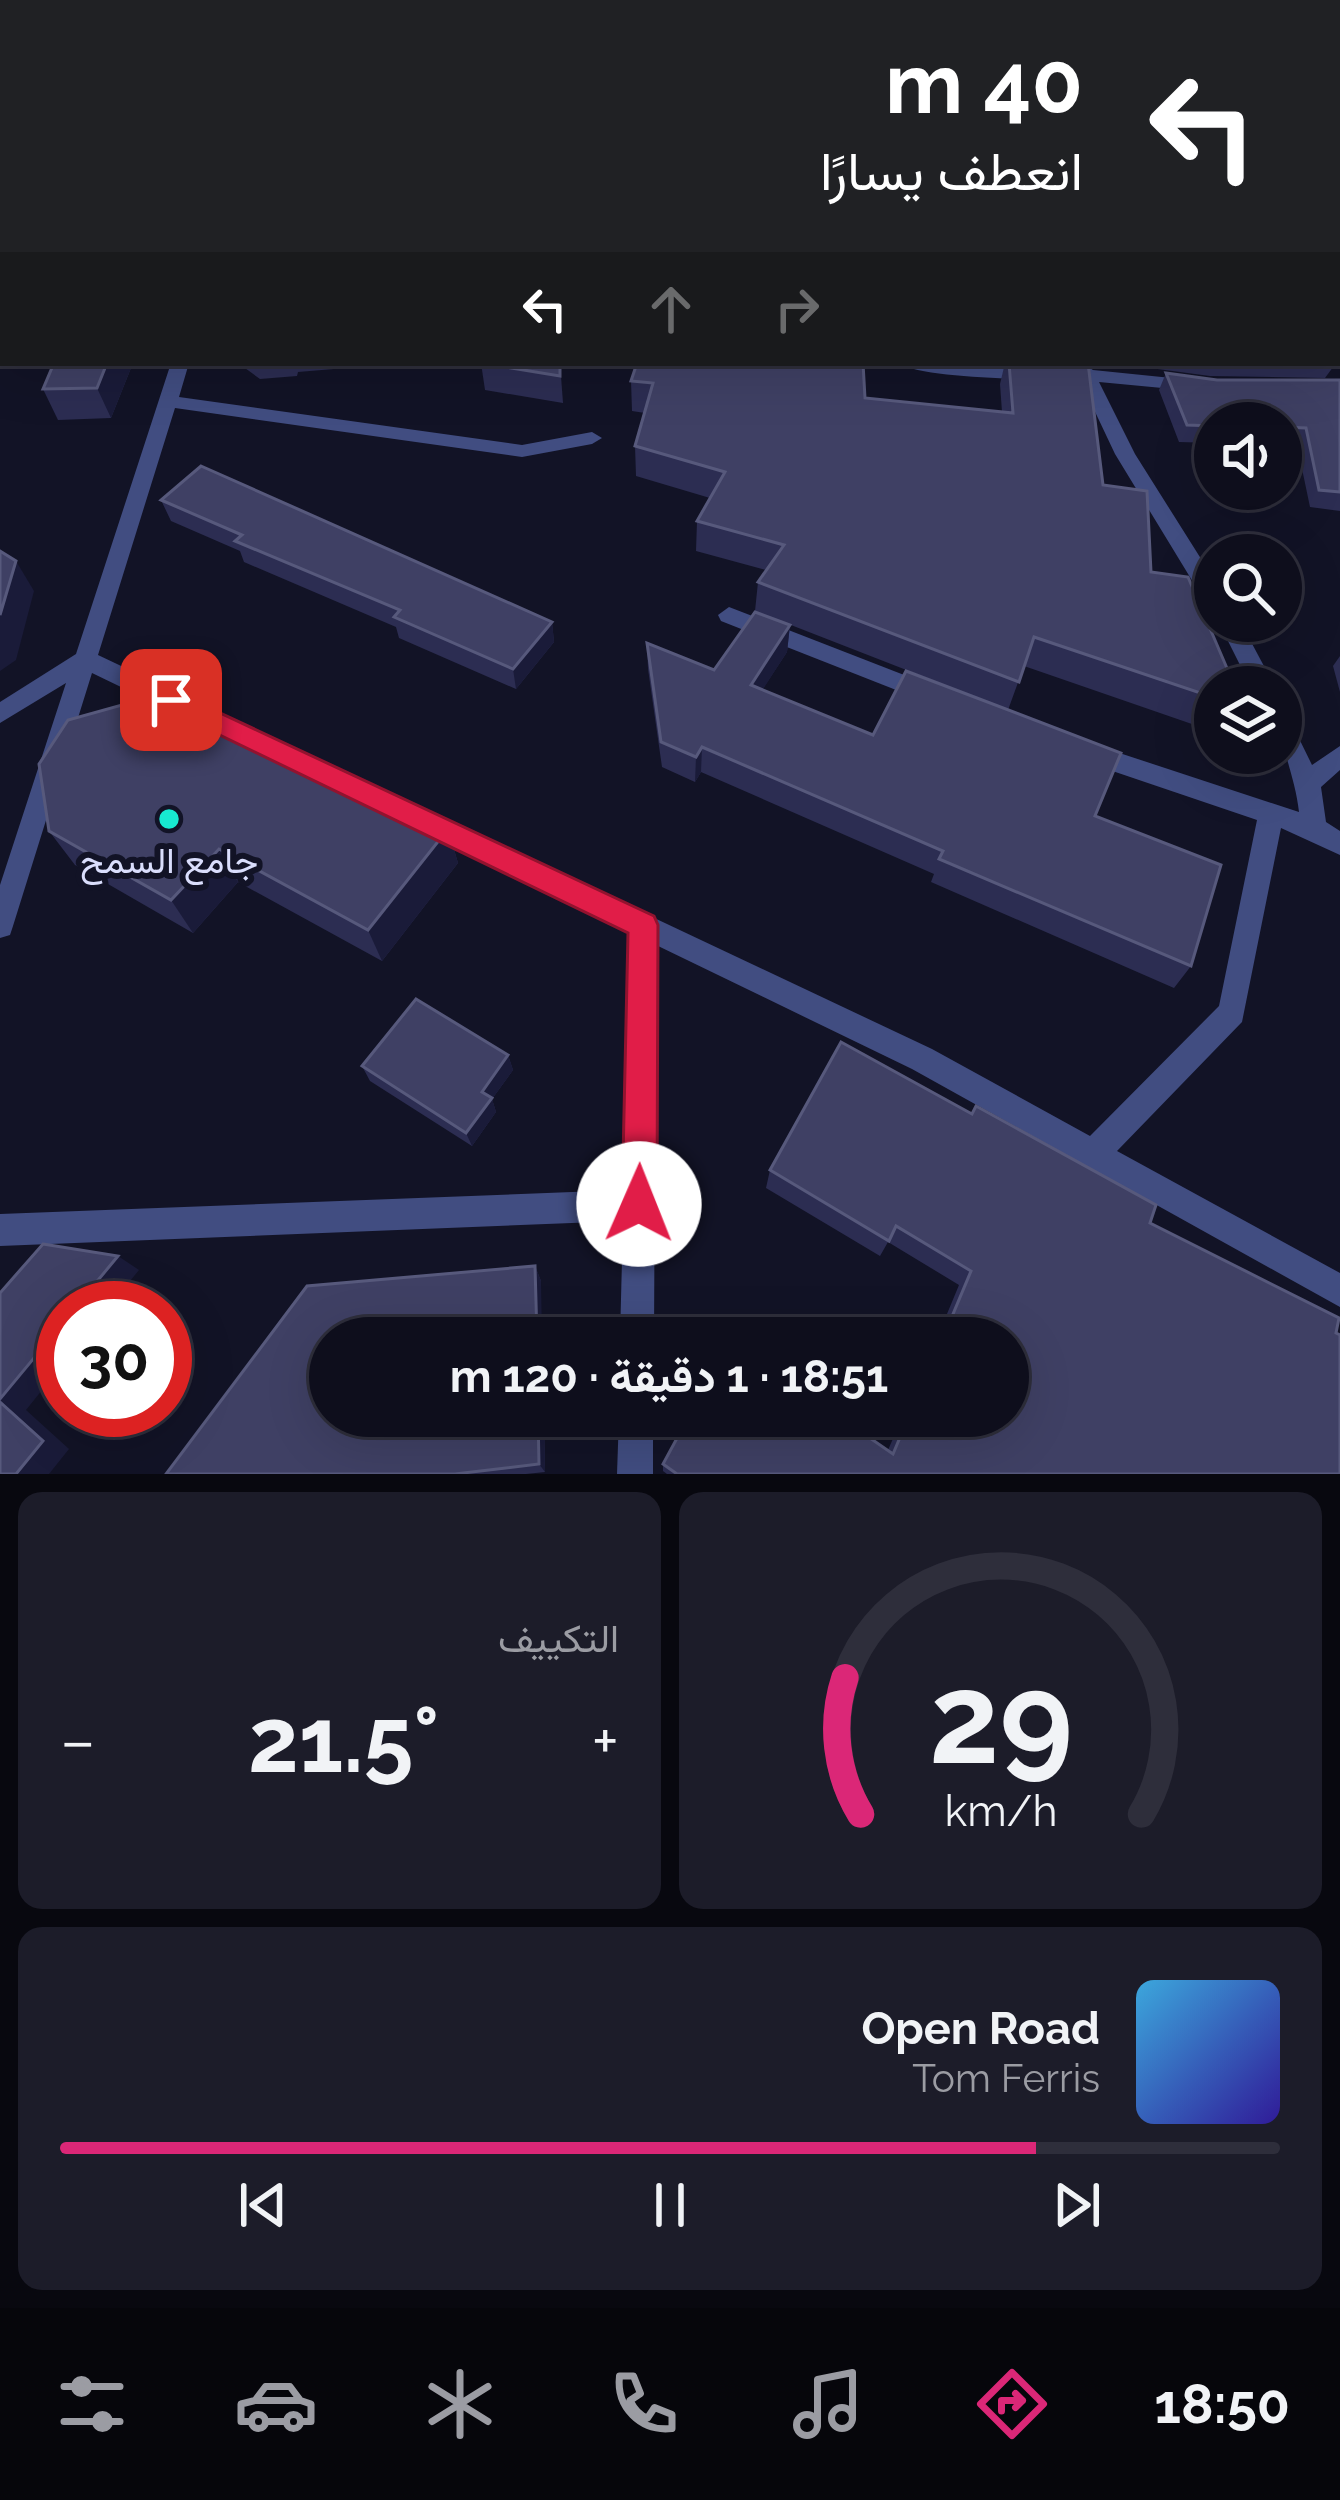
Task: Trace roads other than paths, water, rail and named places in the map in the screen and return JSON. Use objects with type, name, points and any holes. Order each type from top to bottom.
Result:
[{"type":"street","points":[[0,926],[180,366]]},
{"type":"street","points":[[974,366],[1084,371],[1210,387]]},
{"type":"street","points":[[1084,371],[1125,454],[1194,565]]},
{"type":"street","points":[[168,401],[521,451],[592,438]]},
{"type":"street","points":[[729,615],[960,706]]},
{"type":"street","points":[[0,714],[86,659]]},
{"type":"street","points":[[86,659],[214,721]]},
{"type":"street","points":[[1065,745],[1315,828],[1340,844]]},
{"type":"street","points":[[1308,783],[1340,756]]},
{"type":"street","points":[[1302,770],[1315,828]]},
{"type":"street","points":[[386,802],[922,1059],[1340,1291]]},
{"type":"street","points":[[1094,1154],[1232,1013],[1271,813]]},
{"type":"street","points":[[638,1317],[643,925]]},
{"type":"street","points":[[0,1230],[639,1204]]},
{"type":"street","points":[[635,1474],[636,1437]]},
{"type":"place","name":"جامع السمح","points":[[169,819]]}]
